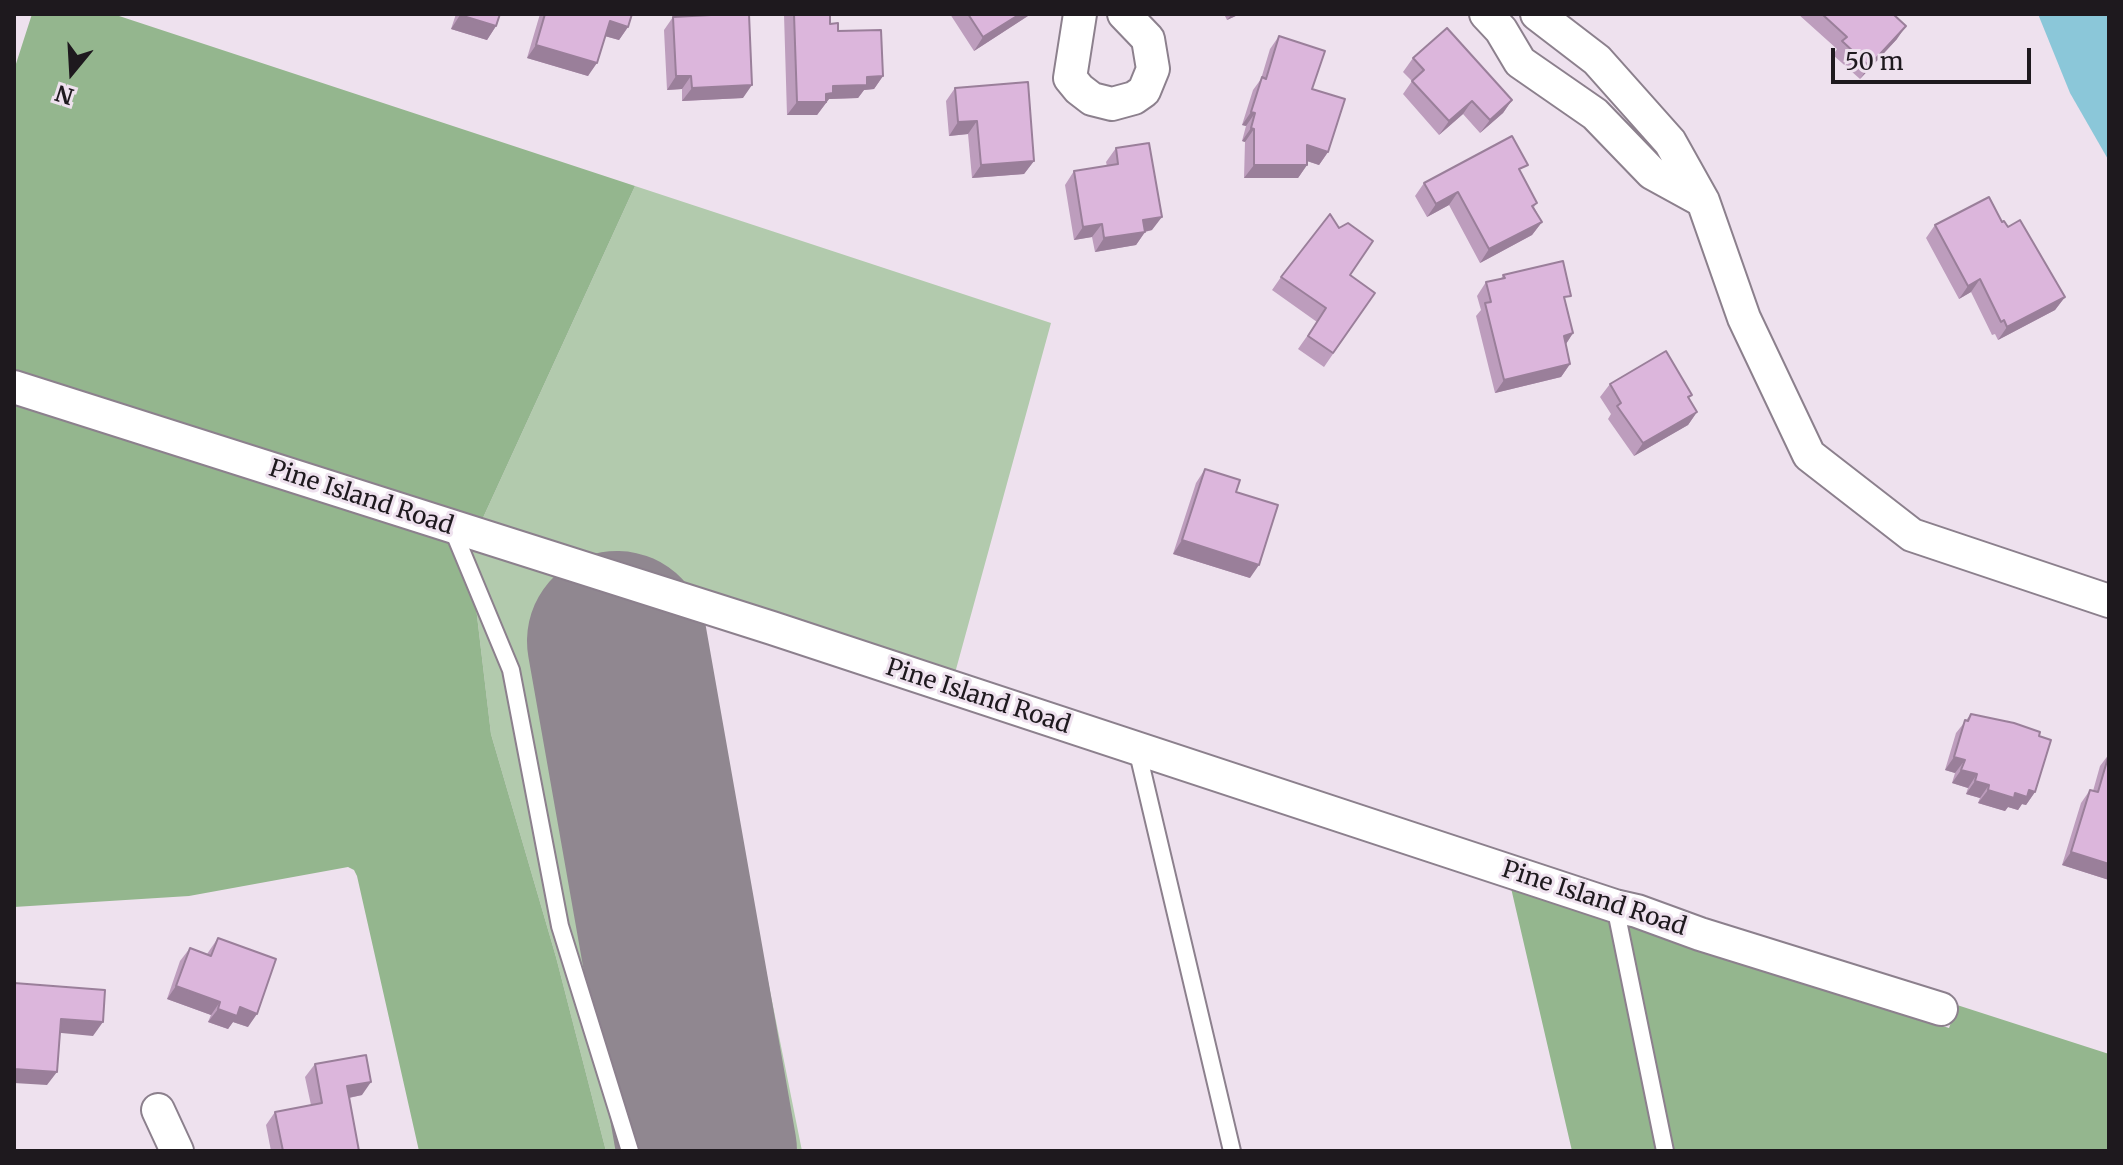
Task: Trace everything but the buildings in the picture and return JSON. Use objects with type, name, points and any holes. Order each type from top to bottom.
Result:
[{"type":"street","points":[[1080,14],[1070,78],[1092,99],[1112,104],[1134,98],[1144,91],[1153,69],[1148,39],[1124,14]]},
{"type":"street","points":[[1486,14],[1501,30],[1520,62],[1595,114],[1652,173],[1703,201]]},
{"type":"street","points":[[1537,14],[1597,60],[1670,142],[1703,201],[1744,318],[1809,455],[1912,535],[2109,601]]},
{"type":"street","name":"Pine Island Road","points":[[14,387],[451,526],[1700,934],[1941,1009]]},
{"type":"street","points":[[158,1110],[177,1151]]},
{"type":"lane","points":[[451,526],[511,670],[560,926],[630,1151]]},
{"type":"lane","points":[[1137,749],[1232,1151]]},
{"type":"lane","points":[[1615,906],[1665,1151]]},
{"type":"green space","points":[[32,14],[113,14],[635,186],[482,520],[14,371],[14,70]]},
{"type":"green space","points":[[635,186],[1051,323],[955,673],[482,520]]},
{"type":"green space","points":[[14,403],[469,548],[491,734],[556,957],[606,1151],[419,1151],[357,876],[348,867],[189,896],[14,907]]},
{"type":"green space","points":[[469,548],[696,621],[802,1151],[606,1151],[556,957],[491,734]]},
{"type":"green space","points":[[1511,888],[1949,1028],[1957,1005],[2109,1054],[2109,1151],[1572,1151]]},
{"type":"water","points":[[2038,14],[2109,14],[2109,161],[2070,93]]},
{"type":"runway","points":[[617,641],[707,1151]]}]
